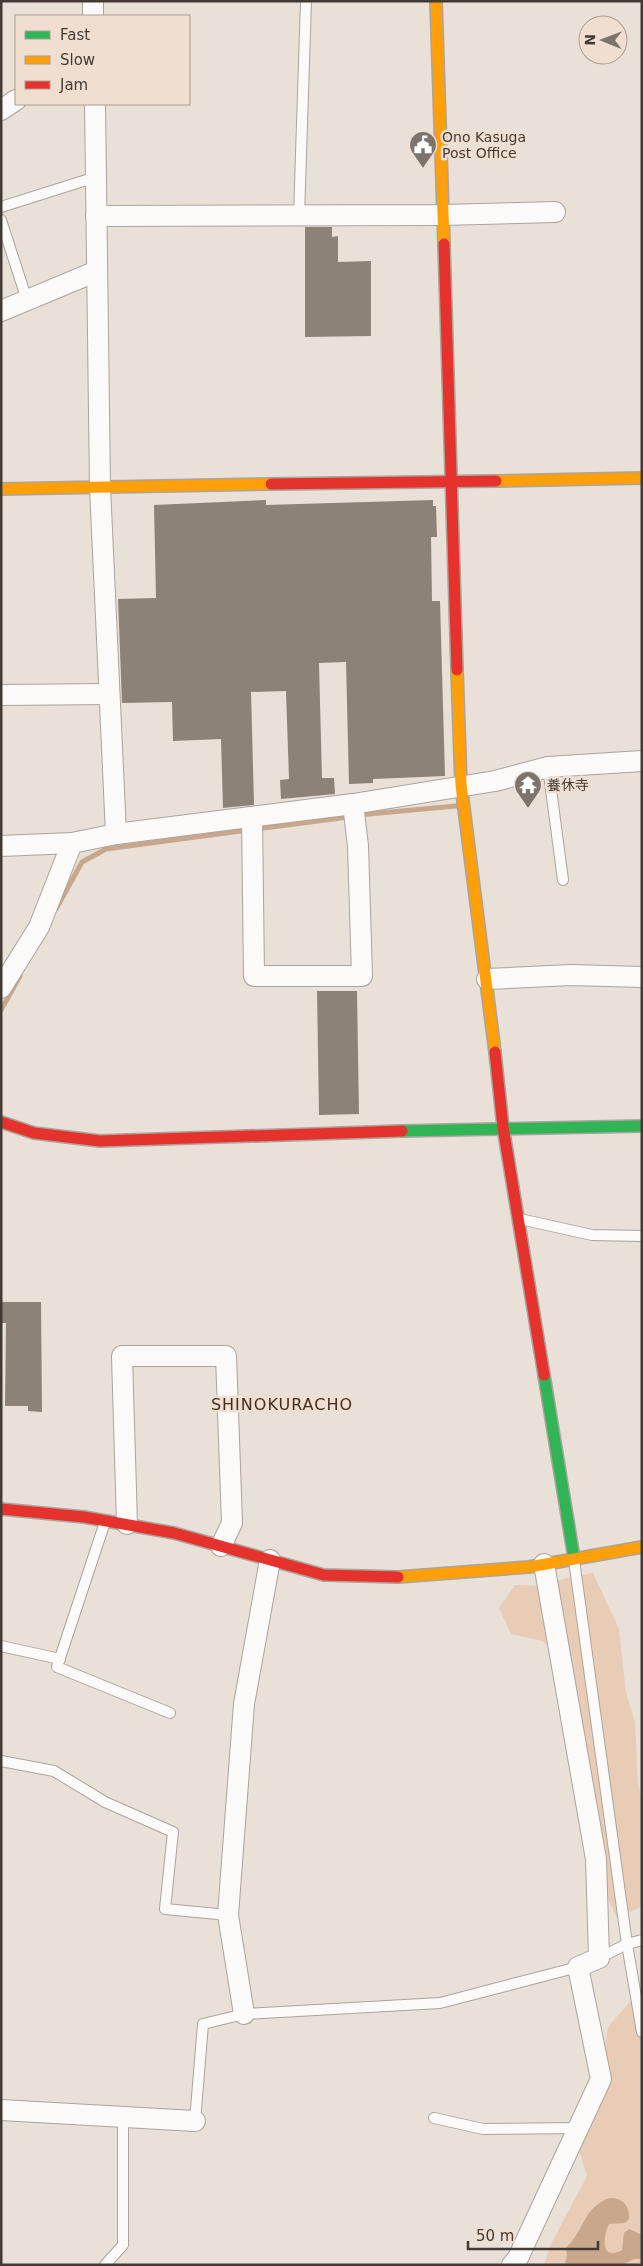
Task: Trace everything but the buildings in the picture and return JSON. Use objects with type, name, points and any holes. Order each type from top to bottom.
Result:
[{"type":"street","points":[[93,1],[93,15]]},
{"type":"street","points":[[436,1],[461,785],[487,979],[503,1127],[574,1558]]},
{"type":"street","points":[[1,110],[15,101]]},
{"type":"street","points":[[94,105],[100,487],[116,834]]},
{"type":"street","points":[[96,216],[442,215],[555,212]]},
{"type":"street","points":[[1,311],[97,271]]},
{"type":"street","points":[[1,489],[642,478]]},
{"type":"street","points":[[1,695],[109,694]]},
{"type":"street","points":[[1,846],[72,843],[116,834],[352,804],[495,781],[548,768],[642,761]]},
{"type":"street","points":[[252,817],[254,976],[362,976],[358,846],[352,804]]},
{"type":"street","points":[[1,988],[39,927],[72,843]]},
{"type":"street","points":[[487,979],[571,975],[642,977]]},
{"type":"street","points":[[1,1122],[34,1133],[100,1141],[503,1127],[642,1126]]},
{"type":"street","points":[[127,1524],[122,1356],[226,1356],[232,1523],[221,1546]]},
{"type":"street","points":[[1,1508],[127,1524],[174,1533],[324,1575],[396,1577],[544,1564],[642,1547]]},
{"type":"street","points":[[244,2014],[228,1915],[244,1704],[270,1560]]},
{"type":"street","points":[[518,2262],[601,2079],[578,1967],[599,1958],[596,1859],[544,1564]]},
{"type":"street","points":[[1,2110],[195,2121]]},
{"type":"lane","points":[[299,216],[306,1]]},
{"type":"lane","points":[[1,207],[96,177]]},
{"type":"lane","points":[[1,220],[27,300]]},
{"type":"lane","points":[[548,768],[563,880]]},
{"type":"lane","points":[[519,1218],[592,1235],[642,1236]]},
{"type":"lane","points":[[106,1521],[57,1667],[170,1713]]},
{"type":"lane","points":[[574,1558],[627,1944],[642,2032]]},
{"type":"lane","points":[[1,1646],[60,1659]]},
{"type":"lane","points":[[1,1761],[54,1770],[106,1802],[173,1832],[165,1909],[228,1915]]},
{"type":"lane","points":[[599,1958],[627,1944],[642,1940]]},
{"type":"lane","points":[[195,2121],[203,2024],[244,2014],[440,2003],[578,1967]]},
{"type":"lane","points":[[105,2265],[124,2245],[123,2117]]},
{"type":"lane","points":[[434,2118],[483,2129],[579,2128]]},
{"type":"shaded area","points":[[593,1573],[619,1629],[626,1693],[635,1722],[638,1783],[642,1802],[642,1906],[617,1918],[600,1881],[562,1661],[543,1641],[511,1634],[499,1608],[515,1585],[544,1586],[563,1579]]},
{"type":"shaded area","points":[[642,1996],[642,2265],[544,2265],[550,2246],[587,2176],[579,2150],[611,2079],[605,2047],[608,2027],[629,2003]]},
{"type":"shaded area","points":[[610,2198],[619,2199],[625,2204],[629,2219],[625,2223],[609,2224],[605,2235],[607,2250],[610,2253],[615,2253],[622,2250],[624,2233],[629,2229],[642,2235],[642,2259],[634,2259],[622,2265],[565,2265],[566,2248],[577,2234],[589,2213],[601,2202]]},
{"type":"waterway","points":[[358,815],[456,806]]},
{"type":"waterway","points":[[256,829],[349,817]]},
{"type":"waterway","points":[[56,909],[82,862],[106,849],[248,830]]},
{"type":"waterway","points":[[1,1010],[20,976]]},
{"type":"traffic: fast","points":[[402,1131],[642,1126]]},
{"type":"traffic: fast","points":[[544,1375],[574,1558]]},
{"type":"traffic: slow","points":[[436,1],[444,244]]},
{"type":"traffic: slow","points":[[496,481],[642,478]]},
{"type":"traffic: slow","points":[[1,489],[271,484]]},
{"type":"traffic: slow","points":[[457,670],[461,785],[495,1052]]},
{"type":"traffic: slow","points":[[398,1577],[529,1567],[642,1547]]},
{"type":"traffic: jam","points":[[444,244],[457,670]]},
{"type":"traffic: jam","points":[[271,484],[496,481]]},
{"type":"traffic: jam","points":[[495,1052],[503,1127],[544,1375]]},
{"type":"traffic: jam","points":[[1,1122],[34,1133],[100,1141],[402,1131]]},
{"type":"traffic: jam","points":[[1,1509],[84,1517],[174,1533],[324,1575],[398,1577]]},
{"type":"place","name":"Ono Kasuga Post Office","points":[[423,169]]},
{"type":"place","name":"養休寺","points":[[528,809]]},
{"type":"district","name":"SHINOKURACHO","points":[[282,1404]]}]
